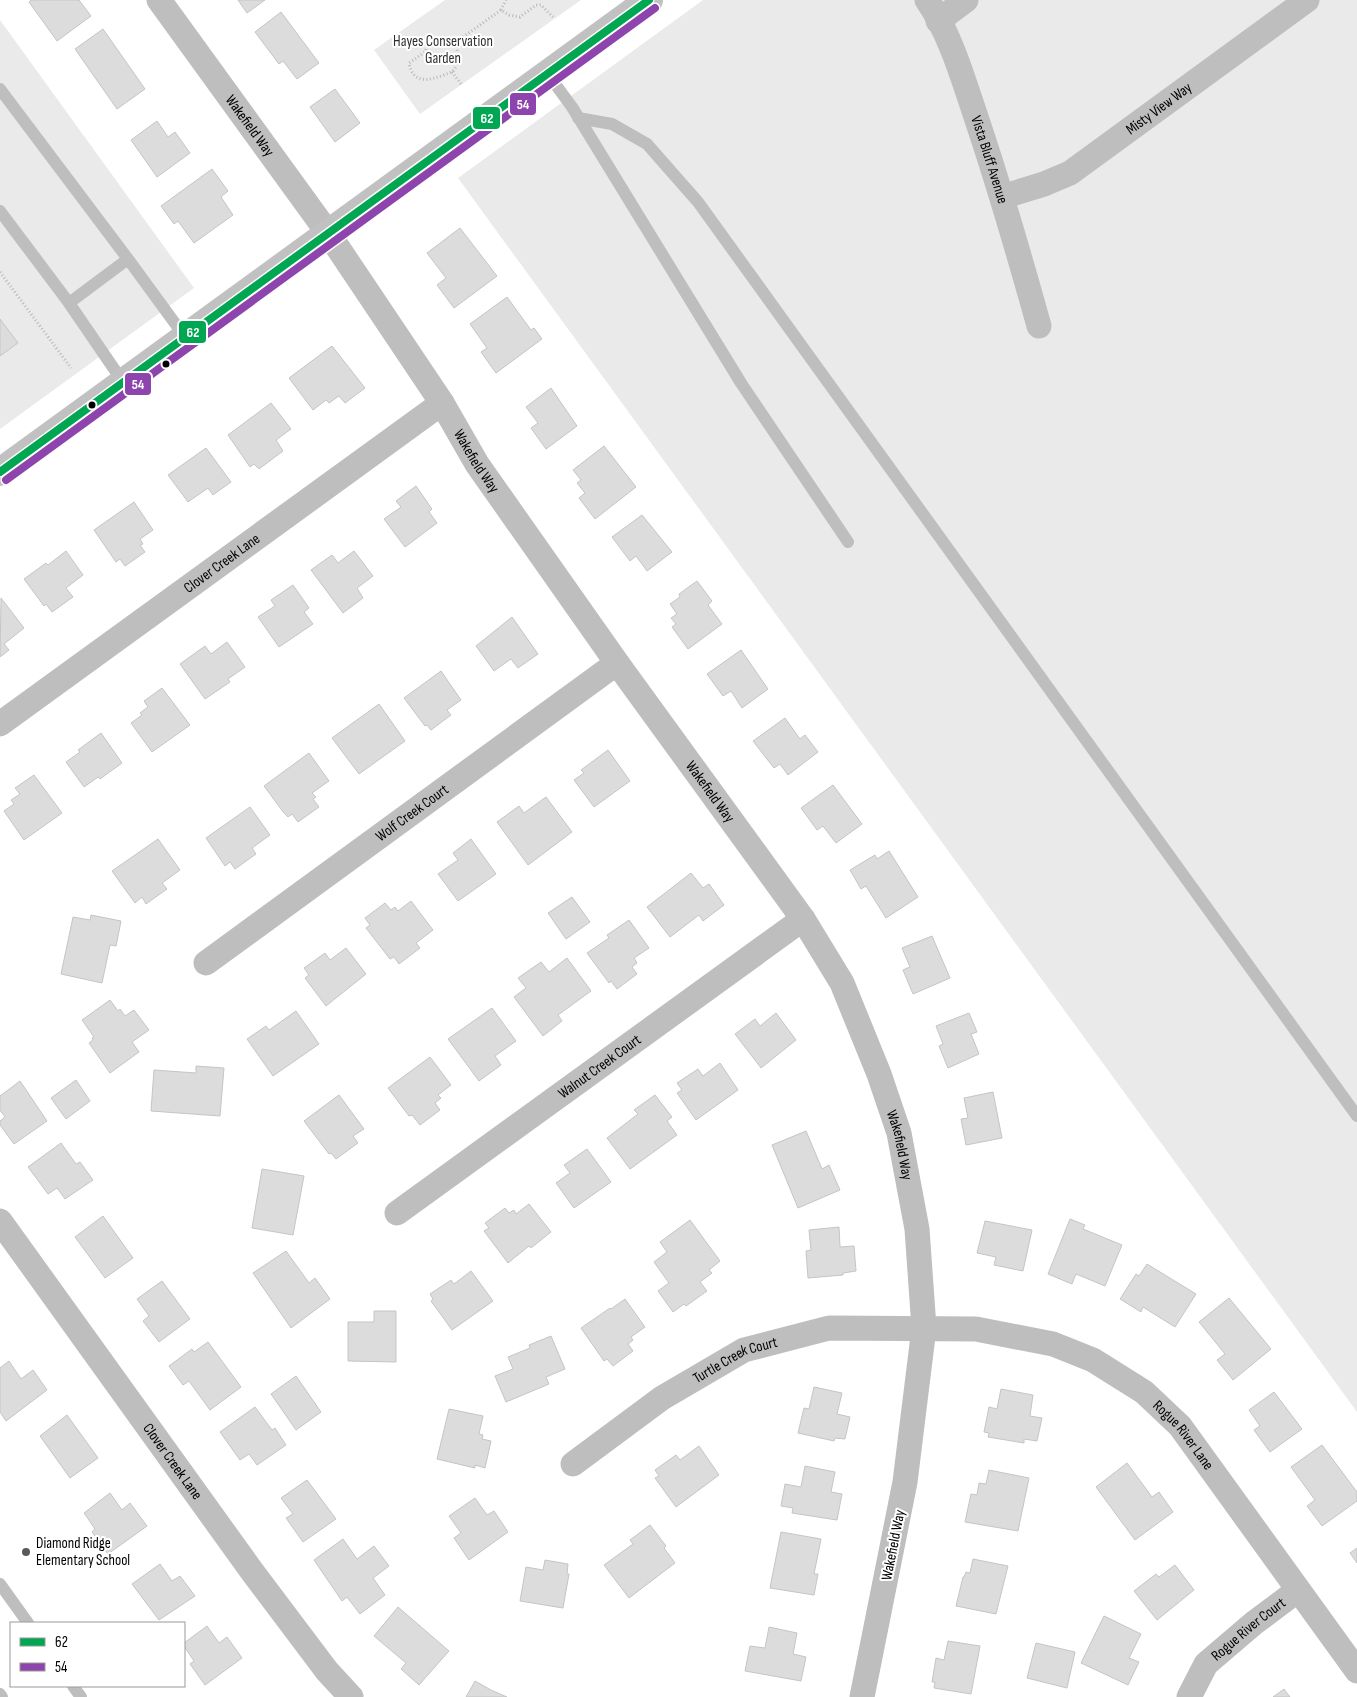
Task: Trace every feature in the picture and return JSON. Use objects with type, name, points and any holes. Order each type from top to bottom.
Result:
[{"type":"main road","points":[[0,472],[649,0]]},
{"type":"street","name":"Wakefield Way","points":[[159,0],[328,233],[442,403],[477,464],[617,663],[802,919],[842,983],[879,1074],[899,1133],[917,1229],[924,1328],[905,1482],[862,1697]]},
{"type":"street","points":[[932,10],[966,0]]},
{"type":"street","name":"Misty View Way","points":[[1002,197],[1044,184],[1070,173],[1307,0]]},
{"type":"street","name":"Vista Bluff Avenue","points":[[932,10],[956,58],[1002,197],[1039,326]]},
{"type":"street","name":"Clover Creek Lane","points":[[0,724],[442,403]]},
{"type":"street","name":"Wolf Creek Court","points":[[206,962],[617,663]]},
{"type":"street","name":"Walnut Creek Court","points":[[397,1213],[802,919]]},
{"type":"street","name":"Clover Creek Lane","points":[[0,1221],[252,1570],[327,1671],[351,1697]]},
{"type":"street","name":"Turtle Creek Court","points":[[573,1464],[662,1398],[744,1350],[829,1328],[924,1328]]},
{"type":"street","name":"Rogue River Lane","points":[[924,1328],[976,1329],[1053,1344],[1094,1360],[1144,1392],[1180,1426],[1357,1671]]},
{"type":"street","name":"Rogue River Court","points":[[1189,1697],[1206,1664],[1254,1623],[1298,1590]]},
{"type":"lane","points":[[547,73],[572,107],[741,383],[848,542]]},
{"type":"lane","points":[[0,89],[185,337]]},
{"type":"lane","points":[[578,118],[612,124],[647,144],[698,202],[1357,1116]]},
{"type":"lane","points":[[0,211],[124,382]]},
{"type":"lane","points":[[68,303],[128,259]]},
{"type":"lane","points":[[0,1584],[27,1622]]},
{"type":"path","points":[[456,42],[501,10],[506,0]]},
{"type":"path","points":[[501,10],[509,15],[520,17],[536,5],[541,5],[553,17]]},
{"type":"path","points":[[439,38],[446,38],[456,42],[457,63],[452,72],[430,81],[419,79],[414,74],[409,63],[425,52],[426,46],[431,42],[439,38]]},
{"type":"path","points":[[452,72],[461,84]]},
{"type":"path","points":[[0,272],[70,368]]},
{"type":"green space","name":"Hayes Conservation Garden","points":[[445,0],[581,0],[420,114],[374,50]]},
{"type":"green space","points":[[703,0],[1357,0],[1357,1412],[458,178]]},
{"type":"green space","points":[[0,20],[194,288],[0,429]]},
{"type":"building","points":[[31,0],[79,0],[91,16],[57,41],[29,2]]},
{"type":"building","points":[[238,0],[265,0],[247,13]]},
{"type":"building","points":[[281,12],[319,63],[297,79],[283,61],[279,64],[255,32]]},
{"type":"building","points":[[103,29],[145,89],[117,109],[75,49]]},
{"type":"building","points":[[335,89],[360,123],[335,142],[310,107]]},
{"type":"building","points":[[157,121],[168,137],[175,132],[190,153],[157,177],[131,140]]},
{"type":"building","points":[[212,169],[228,191],[221,197],[233,215],[194,243],[178,221],[174,224],[161,206]]},
{"type":"building","points":[[460,228],[497,276],[454,308],[437,285],[446,278],[427,253]]},
{"type":"building","points":[[507,297],[531,330],[534,328],[542,339],[496,373],[481,352],[487,348],[470,324]]},
{"type":"building","points":[[0,319],[18,343],[0,356]]},
{"type":"building","points":[[332,346],[365,388],[345,403],[339,396],[329,403],[326,400],[313,410],[289,378]]},
{"type":"building","points":[[551,388],[577,426],[546,449],[531,428],[538,423],[526,407]]},
{"type":"building","points":[[271,403],[291,429],[276,440],[283,451],[259,469],[254,464],[250,467],[228,435]]},
{"type":"building","points":[[604,446],[636,487],[595,519],[579,498],[585,493],[577,483],[581,480],[573,470]]},
{"type":"building","points":[[206,448],[231,482],[213,495],[208,488],[188,502],[168,475]]},
{"type":"building","points":[[416,486],[432,509],[429,512],[437,523],[405,547],[384,519],[401,507],[396,501]]},
{"type":"building","points":[[134,502],[153,530],[140,539],[143,544],[140,545],[145,552],[125,566],[120,559],[116,562],[94,530]]},
{"type":"building","points":[[642,515],[672,552],[647,571],[636,556],[630,561],[612,537]]},
{"type":"building","points":[[66,551],[83,575],[66,588],[73,597],[52,612],[46,604],[44,606],[24,579],[46,563],[48,565]]},
{"type":"building","points":[[354,551],[373,576],[357,588],[363,598],[343,613],[311,570],[332,555],[338,563]]},
{"type":"building","points":[[697,581],[712,601],[708,605],[722,624],[688,649],[672,627],[676,624],[671,618],[677,614],[670,604],[680,597],[679,594]]},
{"type":"building","points":[[293,585],[309,608],[304,612],[313,624],[279,647],[258,617],[275,606],[271,600]]},
{"type":"building","points":[[1,598],[24,628],[4,644],[9,650],[0,657]]},
{"type":"building","points":[[512,617],[538,654],[518,668],[511,659],[494,671],[476,646]]},
{"type":"building","points":[[227,642],[245,667],[228,679],[230,682],[205,699],[180,664],[205,646],[211,654]]},
{"type":"building","points":[[741,650],[768,689],[742,708],[731,691],[723,696],[707,674]]},
{"type":"building","points":[[441,671],[461,700],[447,710],[451,715],[431,730],[427,725],[425,726],[404,698]]},
{"type":"building","points":[[162,688],[190,725],[152,752],[131,723],[142,715],[140,713],[148,707],[144,701]]},
{"type":"building","points":[[379,704],[405,741],[359,774],[332,738]]},
{"type":"building","points":[[785,718],[800,739],[805,735],[818,752],[788,775],[780,764],[774,768],[753,741]]},
{"type":"building","points":[[101,733],[122,763],[100,779],[98,777],[84,787],[66,762],[80,752],[78,750]]},
{"type":"building","points":[[608,750],[630,781],[594,807],[574,780],[584,773],[581,770]]},
{"type":"building","points":[[309,753],[329,781],[312,793],[316,797],[313,799],[319,807],[298,822],[292,814],[288,817],[284,813],[264,786]]},
{"type":"building","points":[[34,775],[62,813],[24,840],[4,811],[14,804],[11,800],[20,794],[15,788]]},
{"type":"building","points":[[833,785],[862,824],[836,843],[823,826],[817,830],[801,808]]},
{"type":"building","points":[[546,797],[572,832],[528,865],[497,822],[519,806],[524,813]]},
{"type":"building","points":[[250,807],[270,835],[252,848],[256,854],[235,869],[230,862],[225,866],[206,838]]},
{"type":"building","points":[[158,839],[180,870],[162,883],[167,889],[146,904],[142,897],[135,903],[112,871]]},
{"type":"building","points":[[471,839],[496,874],[458,901],[438,874],[458,860],[453,853]]},
{"type":"building","points":[[889,851],[918,897],[886,918],[866,886],[861,889],[850,870],[875,855],[877,859]]},
{"type":"building","points":[[691,873],[703,888],[709,884],[724,905],[703,921],[699,915],[670,937],[647,907]]},
{"type":"building","points":[[572,897],[590,922],[566,939],[548,913]]},
{"type":"building","points":[[411,901],[433,930],[416,943],[420,948],[399,964],[394,957],[390,959],[366,928],[370,925],[365,918],[385,903],[391,910],[395,907],[398,911]]},
{"type":"building","points":[[91,915],[121,921],[116,946],[110,945],[102,983],[61,974],[73,917],[90,920]]},
{"type":"building","points":[[629,920],[649,948],[634,958],[637,963],[632,967],[637,974],[617,989],[611,981],[609,983],[587,953],[609,938],[607,935]]},
{"type":"building","points":[[932,936],[950,978],[913,994],[903,970],[910,967],[902,948]]},
{"type":"building","points":[[346,948],[366,974],[326,1006],[305,978],[309,975],[304,968],[325,953],[330,960]]},
{"type":"building","points":[[567,958],[591,991],[558,1015],[562,1021],[543,1036],[514,997],[526,988],[518,978],[541,962],[549,972]]},
{"type":"building","points":[[110,1000],[118,1011],[120,1009],[125,1016],[134,1010],[149,1030],[132,1042],[139,1052],[110,1073],[89,1043],[94,1037],[82,1020]]},
{"type":"building","points":[[492,1008],[516,1041],[495,1056],[501,1065],[479,1081],[448,1039]]},
{"type":"building","points":[[296,1011],[319,1044],[273,1076],[247,1039],[266,1026],[269,1030]]},
{"type":"building","points":[[776,1013],[796,1040],[761,1068],[735,1034],[755,1019],[760,1026]]},
{"type":"building","points":[[969,1013],[977,1032],[971,1034],[979,1054],[948,1068],[939,1046],[943,1044],[936,1026]]},
{"type":"building","points":[[430,1057],[451,1085],[438,1095],[441,1098],[435,1103],[440,1110],[420,1125],[412,1115],[409,1116],[388,1088]]},
{"type":"building","points":[[720,1063],[738,1090],[696,1120],[677,1093],[682,1090],[677,1083],[698,1069],[703,1076]]},
{"type":"building","points":[[196,1066],[224,1068],[220,1116],[151,1111],[154,1070],[196,1073]]},
{"type":"building","points":[[76,1080],[90,1101],[66,1119],[51,1098]]},
{"type":"building","points":[[20,1081],[47,1121],[14,1144],[0,1125],[0,1121],[5,1117],[0,1110],[0,1096]]},
{"type":"building","points":[[993,1092],[1002,1138],[966,1145],[961,1119],[968,1118],[964,1098]]},
{"type":"building","points":[[339,1095],[364,1129],[353,1136],[358,1143],[336,1159],[331,1153],[329,1154],[304,1121]]},
{"type":"building","points":[[655,1095],[672,1117],[667,1121],[677,1135],[630,1169],[607,1138],[638,1114],[634,1110]]},
{"type":"building","points":[[806,1131],[822,1169],[829,1165],[840,1190],[798,1208],[772,1145]]},
{"type":"building","points":[[61,1143],[76,1164],[80,1162],[93,1180],[65,1199],[57,1188],[48,1194],[28,1167]]},
{"type":"building","points":[[587,1149],[611,1182],[574,1208],[556,1183],[570,1173],[564,1165]]},
{"type":"building","points":[[262,1169],[304,1176],[293,1235],[252,1228]]},
{"type":"building","points":[[529,1204],[551,1232],[531,1248],[529,1246],[508,1263],[484,1231],[489,1228],[485,1223],[505,1208],[509,1213],[514,1210],[516,1214]]},
{"type":"building","points":[[103,1216],[133,1258],[105,1278],[75,1237]]},
{"type":"building","points":[[1070,1219],[1085,1225],[1083,1229],[1122,1245],[1105,1286],[1076,1274],[1072,1284],[1048,1274]]},
{"type":"building","points":[[690,1220],[720,1261],[709,1270],[712,1273],[700,1282],[707,1291],[686,1306],[684,1304],[673,1312],[658,1291],[669,1283],[654,1262],[667,1252],[660,1242]]},
{"type":"building","points":[[985,1221],[1032,1230],[1023,1271],[994,1265],[996,1257],[977,1253]]},
{"type":"building","points":[[839,1227],[840,1247],[854,1246],[856,1271],[843,1273],[843,1275],[808,1278],[806,1251],[811,1250],[809,1230]]},
{"type":"building","points":[[286,1251],[309,1283],[315,1278],[330,1299],[291,1328],[253,1273]]},
{"type":"building","points":[[1147,1264],[1196,1294],[1175,1327],[1143,1307],[1141,1312],[1120,1299],[1136,1274],[1139,1276]]},
{"type":"building","points":[[471,1271],[493,1301],[452,1330],[431,1301],[433,1299],[430,1294],[451,1280],[454,1284]]},
{"type":"building","points":[[162,1281],[190,1319],[159,1342],[143,1321],[149,1316],[137,1299]]},
{"type":"building","points":[[1229,1298],[1271,1349],[1233,1380],[1217,1360],[1225,1354],[1199,1322]]},
{"type":"building","points":[[625,1299],[645,1327],[631,1337],[633,1340],[628,1344],[633,1351],[613,1366],[607,1359],[604,1361],[581,1328]]},
{"type":"building","points":[[374,1311],[396,1311],[396,1362],[348,1361],[348,1322],[374,1322]]},
{"type":"building","points":[[551,1336],[565,1369],[546,1377],[549,1384],[506,1402],[495,1376],[513,1369],[508,1357],[530,1348],[529,1345]]},
{"type":"building","points":[[208,1342],[241,1387],[210,1410],[189,1381],[183,1385],[169,1366],[192,1349],[194,1352]]},
{"type":"building","points":[[9,1361],[21,1379],[33,1370],[47,1390],[6,1421],[0,1412],[0,1368]]},
{"type":"building","points":[[296,1376],[321,1412],[296,1430],[271,1394]]},
{"type":"building","points":[[814,1387],[842,1393],[837,1414],[850,1417],[845,1439],[835,1438],[834,1441],[798,1433],[804,1408],[809,1409]]},
{"type":"building","points":[[1001,1389],[1033,1395],[1030,1416],[1042,1418],[1037,1441],[1024,1439],[1024,1443],[988,1437],[989,1433],[984,1432],[989,1407],[997,1409]]},
{"type":"building","points":[[1274,1392],[1302,1429],[1270,1452],[1254,1430],[1260,1426],[1249,1410]]},
{"type":"building","points":[[255,1407],[272,1430],[275,1428],[286,1445],[257,1465],[249,1454],[240,1460],[220,1432]]},
{"type":"building","points":[[449,1409],[483,1416],[479,1434],[483,1435],[482,1439],[491,1441],[485,1468],[475,1465],[475,1468],[437,1459]]},
{"type":"building","points":[[67,1415],[98,1458],[70,1478],[40,1436]]},
{"type":"building","points":[[1322,1445],[1357,1492],[1357,1501],[1322,1526],[1307,1506],[1315,1500],[1291,1467]]},
{"type":"building","points":[[699,1446],[719,1475],[676,1507],[655,1478],[659,1476],[655,1470],[676,1455],[680,1460]]},
{"type":"building","points":[[1127,1463],[1152,1497],[1159,1492],[1173,1512],[1135,1540],[1096,1487]]},
{"type":"building","points":[[805,1466],[835,1472],[831,1492],[842,1494],[837,1520],[792,1513],[793,1508],[781,1506],[785,1484],[801,1487]]},
{"type":"building","points":[[989,1470],[1029,1478],[1018,1531],[965,1522],[971,1494],[977,1495],[979,1483],[986,1484]]},
{"type":"building","points":[[307,1480],[336,1519],[303,1542],[286,1518],[293,1514],[281,1498]]},
{"type":"building","points":[[110,1493],[122,1510],[130,1503],[147,1526],[108,1554],[92,1532],[95,1529],[84,1513]]},
{"type":"building","points":[[475,1498],[487,1515],[494,1511],[508,1532],[469,1560],[454,1538],[461,1533],[449,1516]]},
{"type":"building","points":[[650,1525],[666,1546],[664,1548],[675,1563],[629,1598],[604,1565],[633,1544],[630,1540]]},
{"type":"building","points":[[781,1532],[821,1539],[814,1574],[818,1574],[814,1595],[770,1588]]},
{"type":"building","points":[[343,1539],[357,1559],[374,1546],[389,1566],[373,1578],[385,1595],[360,1614],[347,1597],[342,1601],[314,1560]]},
{"type":"building","points":[[1357,1548],[1357,1563],[1350,1553]]},
{"type":"building","points":[[973,1559],[1008,1566],[996,1614],[956,1606],[963,1577],[966,1572],[970,1573]]},
{"type":"building","points":[[545,1560],[568,1564],[567,1574],[569,1574],[563,1608],[520,1601],[526,1567],[543,1570]]},
{"type":"building","points":[[160,1564],[172,1581],[180,1576],[195,1596],[159,1620],[132,1584]]},
{"type":"building","points":[[1175,1565],[1194,1590],[1157,1620],[1134,1591],[1156,1574],[1159,1577]]},
{"type":"building","points":[[398,1607],[449,1651],[419,1685],[401,1669],[406,1663],[374,1636]]},
{"type":"building","points":[[1104,1616],[1141,1634],[1129,1658],[1139,1662],[1128,1685],[1081,1663]]},
{"type":"building","points":[[207,1626],[219,1643],[227,1637],[242,1658],[205,1685],[190,1664],[194,1661],[185,1648],[185,1642]]},
{"type":"building","points":[[769,1627],[797,1633],[793,1654],[806,1657],[801,1681],[745,1671],[750,1646],[765,1648]]},
{"type":"building","points":[[948,1641],[980,1646],[971,1694],[934,1688],[935,1682],[932,1682],[936,1658],[944,1660]]},
{"type":"building","points":[[1036,1643],[1075,1652],[1067,1688],[1027,1678]]},
{"type":"building","points":[[475,1681],[491,1690],[507,1697],[466,1697]]},
{"type":"building","points":[[1284,1689],[1290,1697],[1273,1697]]},
{"type":"transit line","name":"62","points":[[0,472],[649,0]]},
{"type":"transit line","name":"54","points":[[6,480],[655,8]]},
{"type":"place","name":"Diamond Ridge Elementary School","points":[[26,1552]]}]
